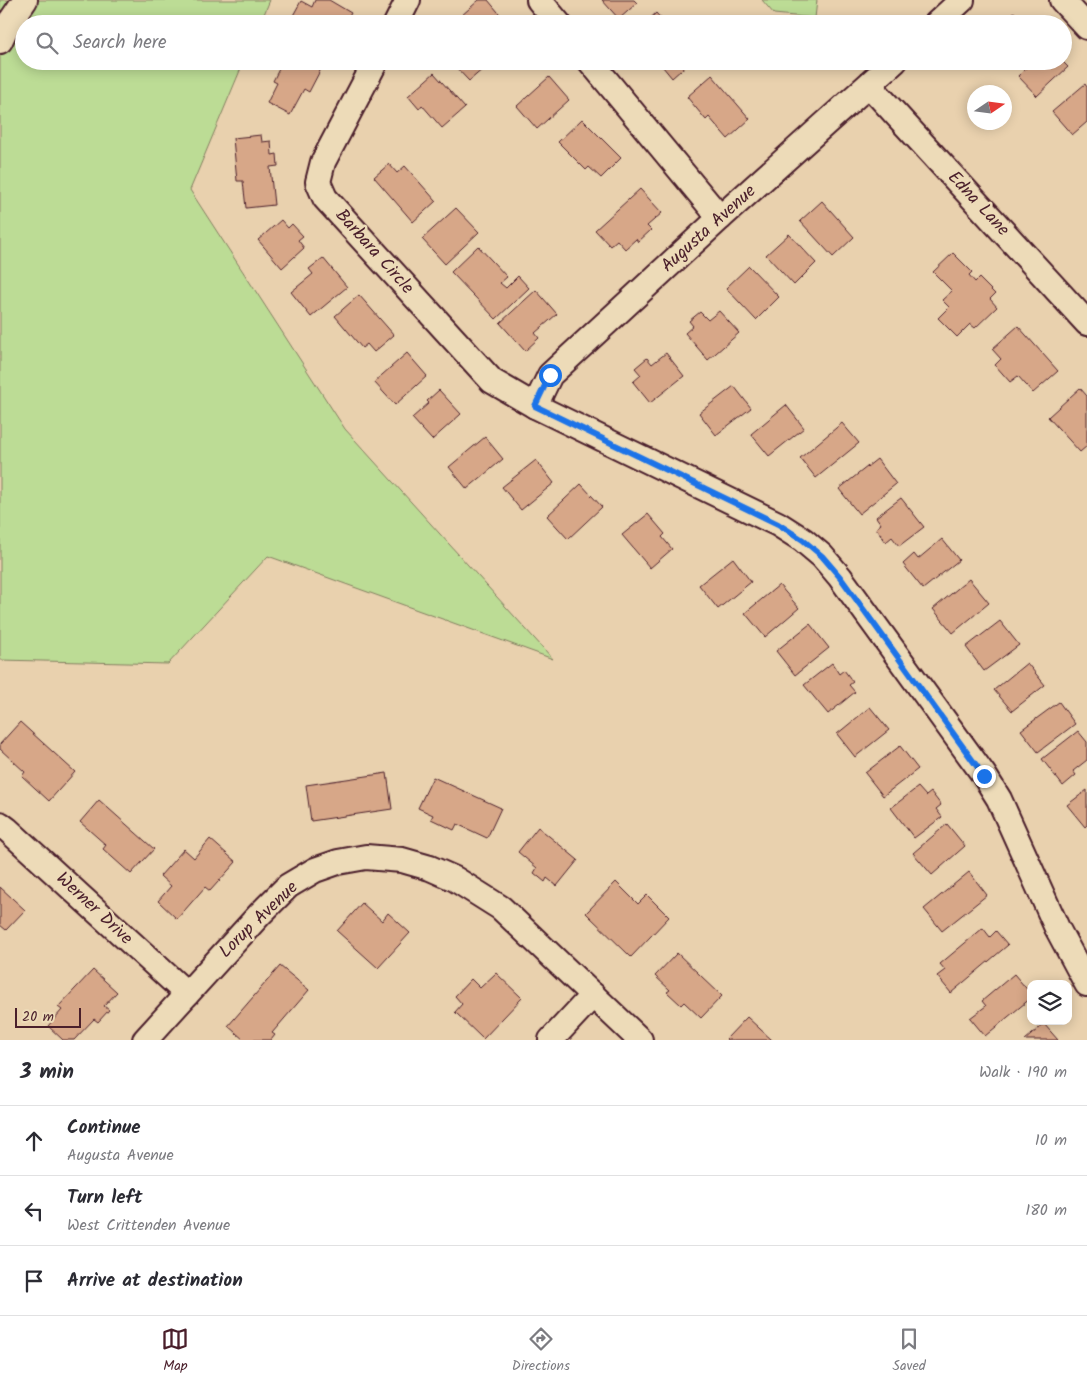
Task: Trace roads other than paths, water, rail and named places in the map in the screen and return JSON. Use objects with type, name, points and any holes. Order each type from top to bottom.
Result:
[{"type":"street","points":[[0,41],[6,28],[25,0]]},
{"type":"street","points":[[400,15],[408,0]]},
{"type":"street","points":[[539,0],[552,15]]},
{"type":"street","points":[[946,15],[962,0]]},
{"type":"street","points":[[1062,0],[1087,27]]},
{"type":"street","name":"Barbara Circle","points":[[371,70],[323,162],[318,182],[325,198],[492,381],[535,406],[778,524],[803,540],[822,556],[840,577],[999,799],[1057,928],[1087,984]]},
{"type":"street","points":[[597,70],[720,218]]},
{"type":"street","name":"Augusta Avenue","points":[[535,406],[550,375],[720,218],[885,70]]},
{"type":"street","name":"Edna Lane","points":[[869,85],[1087,322]]},
{"type":"street","name":"Werner Drive","points":[[0,824],[187,994]]},
{"type":"street","name":"Lorup Avenue","points":[[145,1040],[288,886],[315,870],[338,862],[366,857],[402,860],[430,868],[455,879],[500,908],[640,1040]]},
{"type":"street","points":[[551,1040],[593,995]]}]
